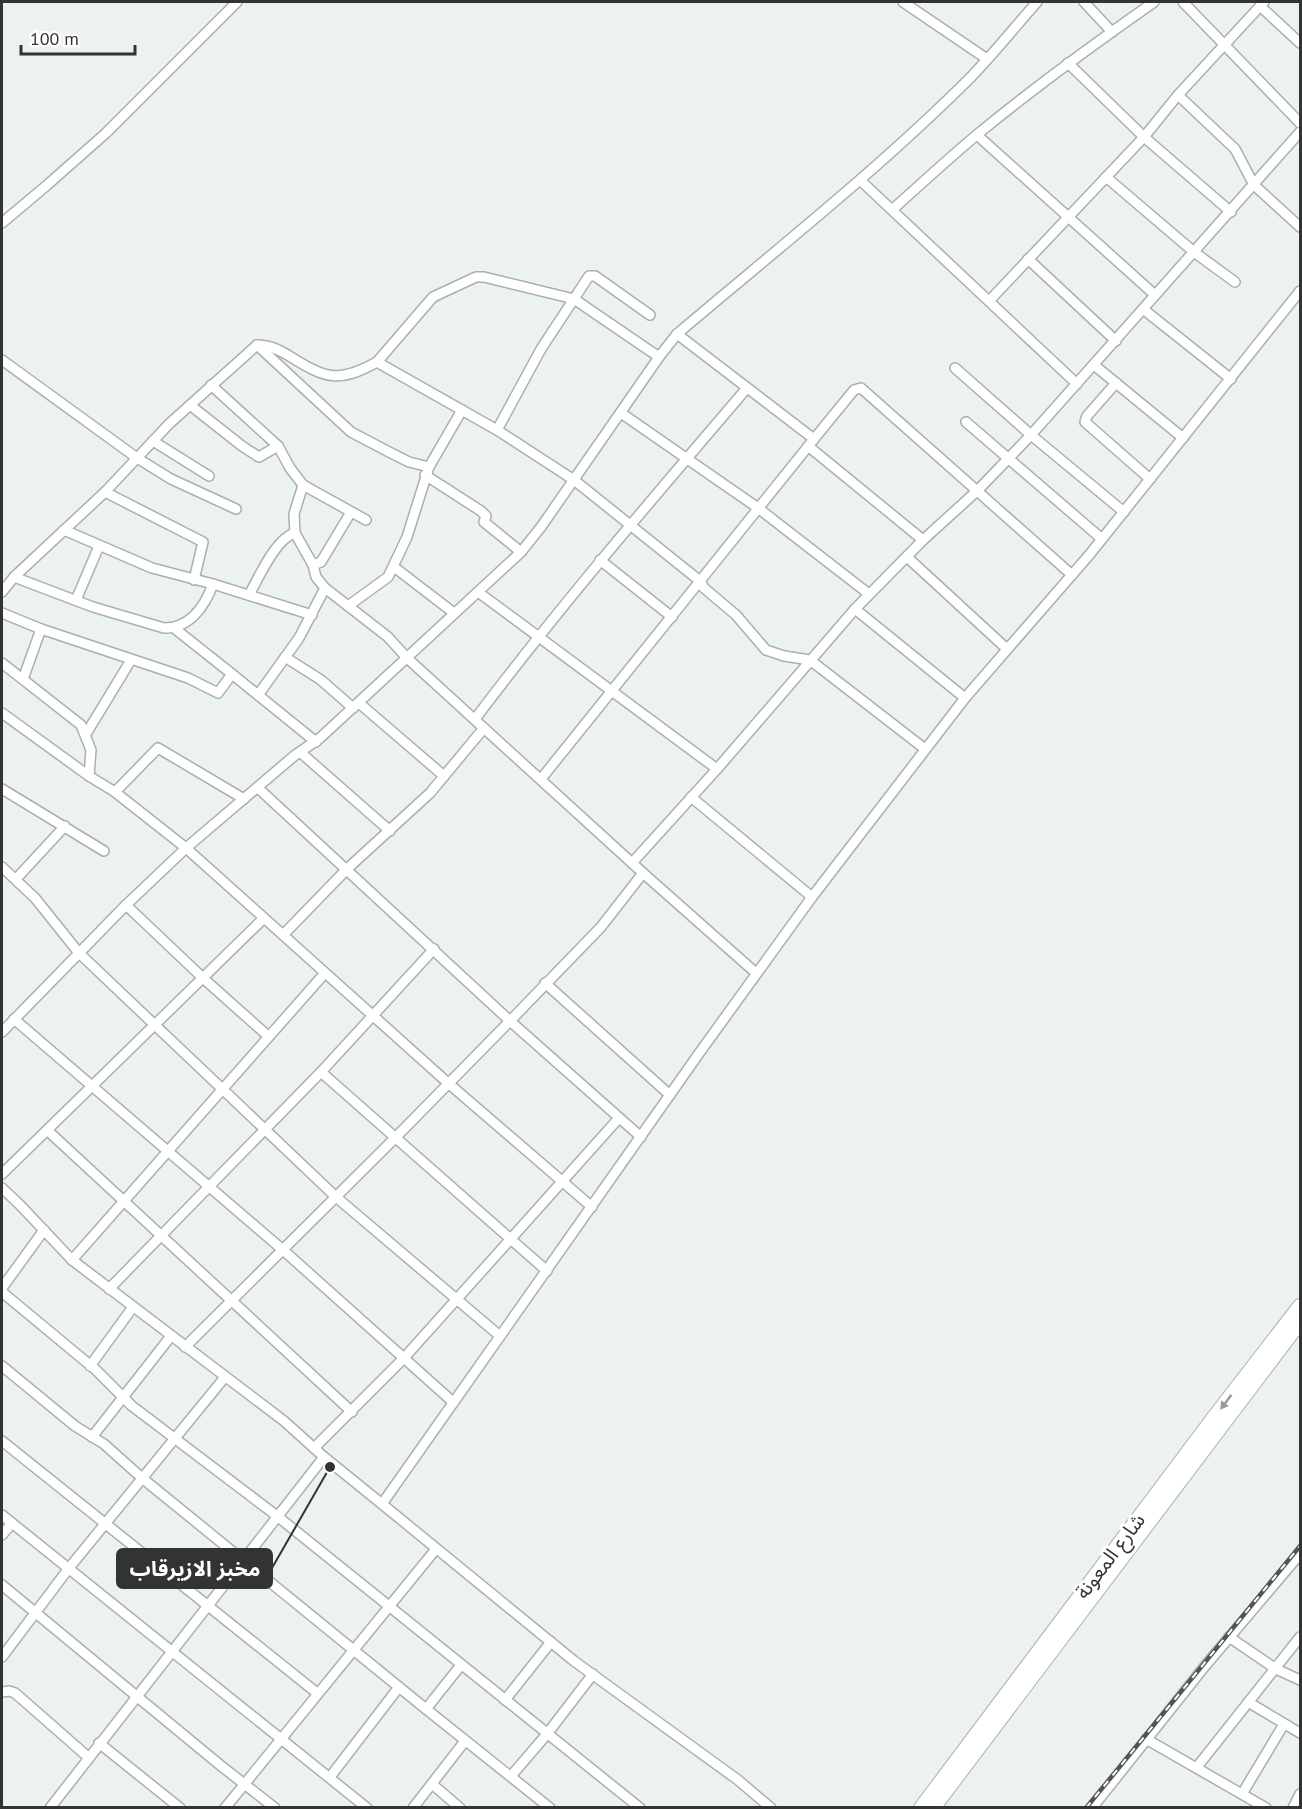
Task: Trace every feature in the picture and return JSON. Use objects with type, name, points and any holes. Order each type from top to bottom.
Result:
[{"type":"highway","name":"شارع المعونة","points":[[921,1808],[1300,1306]]},
{"type":"highway","name":"شارع المعونة","points":[[933,1808],[1300,1322]]},
{"type":"street","points":[[2,223],[106,133],[237,2]]},
{"type":"street","points":[[903,2],[987,59]]},
{"type":"street","points":[[2,1032],[126,905],[186,848],[300,752],[316,742],[521,552],[677,334],[860,180],[954,93],[1037,2]]},
{"type":"street","points":[[1084,2],[1112,32]]},
{"type":"street","points":[[892,209],[977,135],[1068,63],[1154,2]]},
{"type":"street","points":[[1183,2],[1300,123]]},
{"type":"street","points":[[990,300],[1144,137],[1178,95],[1262,4],[1300,43]]},
{"type":"street","points":[[1068,63],[1144,137],[1231,212]]},
{"type":"street","points":[[1178,95],[1235,149],[1254,185],[1300,227]]},
{"type":"street","points":[[632,863],[717,769],[855,609],[923,540],[978,490],[1031,435],[1300,132]]},
{"type":"street","points":[[977,135],[1155,295]]},
{"type":"street","points":[[1107,177],[1194,252],[1235,282]]},
{"type":"street","points":[[860,180],[1077,384]]},
{"type":"street","points":[[1028,259],[1116,341]]},
{"type":"street","points":[[497,430],[541,349],[591,275],[650,315]]},
{"type":"street","points":[[2,592],[14,577],[105,492],[190,405],[257,345],[279,350],[322,375],[348,375],[377,362],[433,297],[472,278],[484,277],[573,299],[659,357]]},
{"type":"street","points":[[382,1504],[812,897],[965,698],[1102,539],[1300,291]]},
{"type":"street","points":[[1143,309],[1231,379]]},
{"type":"street","points":[[677,334],[747,388],[923,540]]},
{"type":"street","points":[[257,345],[351,432],[427,471],[481,511],[486,516],[484,522],[521,552]]},
{"type":"street","points":[[2,360],[137,458],[171,479],[236,509]]},
{"type":"street","points":[[377,362],[497,430],[574,480],[700,581],[704,588],[736,615],[766,650],[784,656],[810,660],[925,749]]},
{"type":"street","points":[[1094,365],[1183,438]]},
{"type":"street","points":[[955,368],[1124,512]]},
{"type":"street","points":[[1116,383],[1087,416],[1085,422],[1150,479]]},
{"type":"street","points":[[211,385],[278,446],[303,485],[366,520]]},
{"type":"street","points":[[475,719],[600,560],[747,388]]},
{"type":"street","points":[[541,779],[854,390],[861,388],[1072,575]]},
{"type":"street","points":[[190,405],[259,457],[278,446]]},
{"type":"street","points":[[348,606],[381,583],[394,567],[413,520],[427,471],[462,410]]},
{"type":"street","points":[[621,413],[758,508],[869,594]]},
{"type":"street","points":[[966,422],[1007,460],[1102,539]]},
{"type":"street","points":[[153,441],[209,476]]},
{"type":"street","points":[[303,485],[294,514],[295,532],[313,565],[316,578],[325,588],[388,637],[407,658],[756,973]]},
{"type":"street","points":[[105,492],[203,542],[194,580]]},
{"type":"street","points":[[313,565],[321,562],[351,512]]},
{"type":"street","points":[[64,530],[152,568],[213,584],[312,615]]},
{"type":"street","points":[[249,595],[279,544],[287,535],[295,532]]},
{"type":"street","points":[[76,600],[99,546]]},
{"type":"street","points":[[907,557],[1007,649]]},
{"type":"street","points":[[600,560],[672,617]]},
{"type":"street","points":[[394,567],[454,613]]},
{"type":"street","points":[[14,577],[158,627],[174,628],[203,606],[213,584]]},
{"type":"street","points":[[258,695],[312,615],[325,588]]},
{"type":"street","points":[[478,592],[717,769]]},
{"type":"street","points":[[855,609],[965,698]]},
{"type":"street","points":[[2,613],[41,629],[188,678],[218,693],[232,674]]},
{"type":"street","points":[[174,628],[316,742]]},
{"type":"street","points":[[23,679],[41,629]]},
{"type":"street","points":[[285,657],[356,706],[444,776]]},
{"type":"street","points":[[86,734],[131,660]]},
{"type":"street","points":[[2,663],[78,721],[86,734],[91,750],[89,776]]},
{"type":"street","points":[[2,713],[115,792],[186,848],[448,1083],[592,1207]]},
{"type":"street","points":[[283,935],[347,869],[424,800],[484,728]]},
{"type":"street","points":[[115,792],[158,748],[244,799]]},
{"type":"street","points":[[300,752],[390,831]]},
{"type":"street","points":[[258,788],[510,1021],[641,1137]]},
{"type":"street","points":[[2,789],[104,851]]},
{"type":"street","points":[[691,797],[812,897]]},
{"type":"street","points":[[16,879],[65,826]]},
{"type":"street","points":[[2,867],[36,898],[79,953],[336,1197],[500,1336]]},
{"type":"street","points":[[185,1347],[395,1138],[601,927],[643,873]]},
{"type":"street","points":[[126,905],[268,1036]]},
{"type":"street","points":[[2,1174],[264,918]]},
{"type":"street","points":[[110,1289],[321,1072],[434,949]]},
{"type":"street","points":[[72,1260],[325,972]]},
{"type":"street","points":[[545,983],[670,1095]]},
{"type":"street","points":[[14,1019],[283,1250],[453,1402]]},
{"type":"street","points":[[321,1072],[547,1271]]},
{"type":"street","points":[[315,1449],[404,1358],[619,1118]]},
{"type":"street","points":[[47,1130],[352,1412]]},
{"type":"street","points":[[2,1188],[72,1260],[284,1421],[436,1550],[551,1642],[729,1774],[771,1808]]},
{"type":"street","points":[[44,1230],[2,1290],[123,1397],[277,1516],[640,1808]]},
{"type":"street","points":[[90,1366],[133,1307]]},
{"type":"street","points":[[92,1437],[171,1336]]},
{"type":"street","points":[[2,1366],[75,1426],[119,1456],[142,1478],[426,1710],[550,1808]]},
{"type":"street","points":[[2,1657],[69,1568],[225,1377]]},
{"type":"street","points":[[2,1441],[317,1693]]},
{"type":"street","points":[[50,1808],[324,1457]]},
{"type":"street","points":[[2,1515],[367,1808]]},
{"type":"street","points":[[2,1535],[12,1523]]},
{"type":"street","points":[[225,1808],[243,1783],[436,1550]]},
{"type":"street","points":[[1092,1808],[1229,1637],[1300,1554]]},
{"type":"street","points":[[2,1585],[275,1808]]},
{"type":"street","points":[[1229,1637],[1276,1669],[1300,1680]]},
{"type":"street","points":[[1197,1767],[1300,1637]]},
{"type":"street","points":[[505,1700],[551,1642]]},
{"type":"street","points":[[426,1710],[461,1665]]},
{"type":"street","points":[[511,1776],[593,1674]]},
{"type":"street","points":[[330,1778],[399,1687]]},
{"type":"street","points":[[2,1692],[15,1693],[88,1757]]},
{"type":"street","points":[[1248,1702],[1300,1733]]},
{"type":"street","points":[[1242,1794],[1284,1724]]},
{"type":"street","points":[[1146,1739],[1262,1806]]},
{"type":"street","points":[[413,1808],[465,1741]]},
{"type":"street","points":[[99,1743],[180,1808]]},
{"type":"street","points":[[432,1784],[460,1808]]},
{"type":"street","points":[[1293,1808],[1300,1794]]},
{"type":"street","points":[[532,1808],[539,1798]]},
{"type":"street","points":[[350,1808],[357,1799]]},
{"type":"railway","points":[[1086,1808],[1300,1546]]},
{"type":"place","name":"مخبز الازيرقاب","points":[[330,1467]]}]
